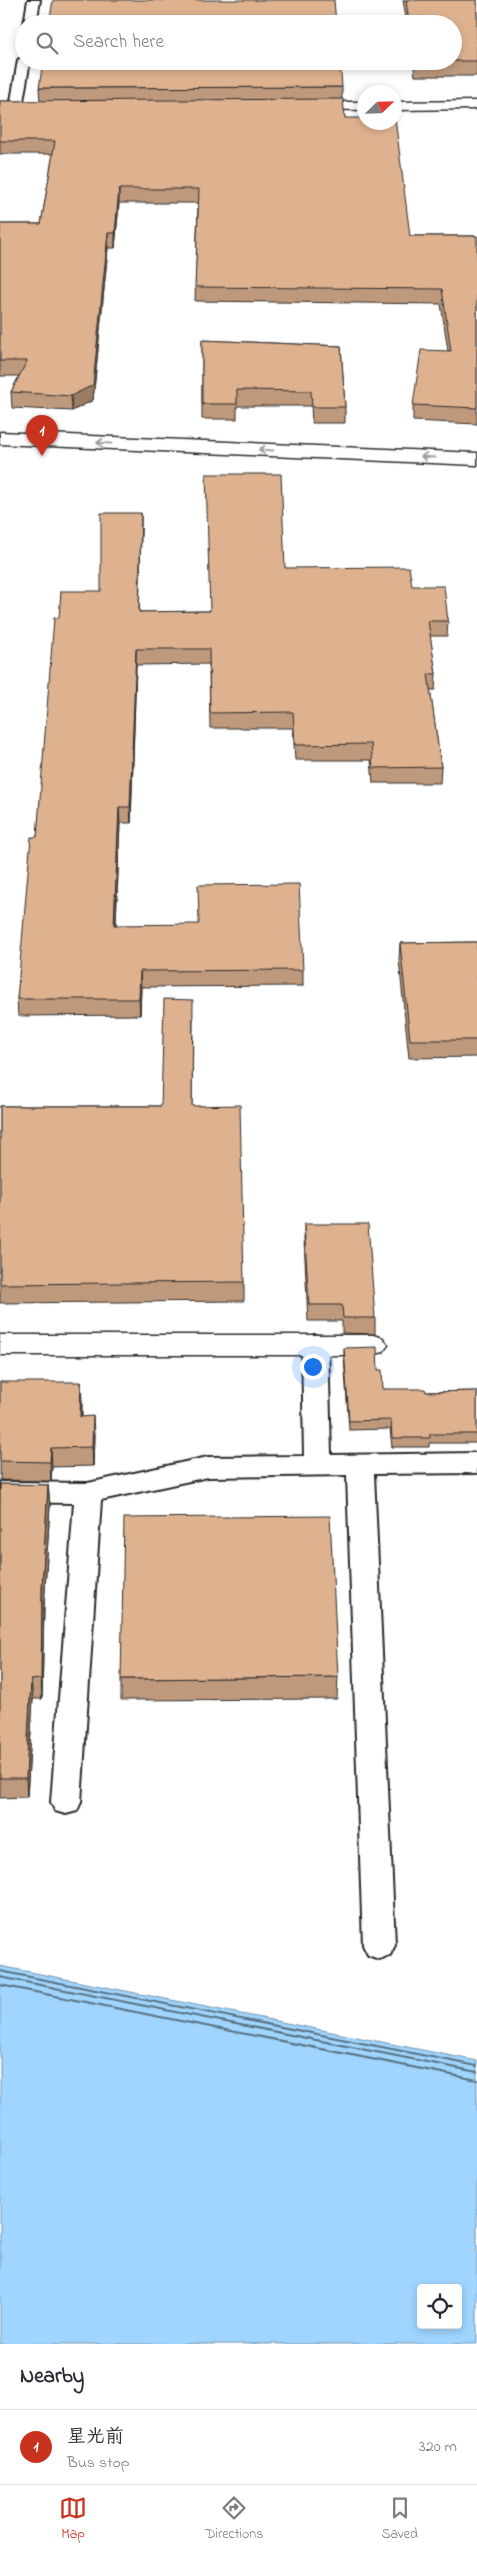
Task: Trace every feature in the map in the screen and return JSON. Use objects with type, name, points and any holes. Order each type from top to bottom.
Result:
[{"type":"street","points":[[402,106],[477,105]]},
{"type":"street","points":[[0,107],[36,106]]},
{"type":"street","points":[[288,106],[357,106]]},
{"type":"street","points":[[0,421],[477,441]]},
{"type":"street","points":[[0,438],[477,459]]},
{"type":"street","points":[[0,1345],[373,1345]]},
{"type":"lane","points":[[32,15],[34,0]]},
{"type":"lane","points":[[16,107],[22,70]]},
{"type":"lane","points":[[315,1344],[318,1464]]},
{"type":"lane","points":[[0,1492],[88,1493],[208,1467],[477,1463]]},
{"type":"lane","points":[[360,1464],[379,1945]]},
{"type":"lane","points":[[66,1802],[88,1493]]},
{"type":"water","points":[[0,1966],[477,2061],[477,2344],[0,2344]]},
{"type":"building","points":[[53,0],[334,0],[335,15],[50,15]]},
{"type":"building","points":[[406,0],[477,0],[477,61],[462,61],[462,15],[408,15]]},
{"type":"building","points":[[42,70],[341,70],[342,87],[39,88]]},
{"type":"building","points":[[343,99],[345,118],[357,118],[357,130],[397,130],[410,236],[477,236],[477,408],[413,405],[421,350],[451,351],[442,289],[195,287],[199,189],[119,189],[115,233],[108,233],[93,385],[71,396],[11,392],[27,361],[0,361],[0,224],[41,224],[55,141],[0,141],[0,101]]},
{"type":"building","points":[[202,340],[341,346],[345,407],[312,407],[311,391],[237,390],[237,404],[202,404]]},
{"type":"building","points":[[206,474],[281,474],[285,568],[409,567],[412,586],[444,586],[448,621],[428,621],[436,674],[428,674],[441,767],[373,768],[371,744],[295,745],[293,712],[210,713],[209,649],[136,649],[130,807],[119,807],[114,925],[199,924],[198,885],[299,884],[303,970],[140,971],[139,999],[17,999],[31,837],[37,837],[54,618],[59,618],[61,591],[101,591],[101,513],[141,513],[139,612],[210,611]]},
{"type":"building","points":[[477,942],[477,1040],[410,1040],[400,943]]},
{"type":"building","points":[[164,999],[193,1000],[192,1106],[240,1105],[244,1282],[0,1284],[0,1106],[161,1106]]},
{"type":"building","points":[[304,1224],[368,1224],[375,1318],[343,1318],[342,1305],[309,1305]]},
{"type":"building","points":[[377,1347],[378,1370],[382,1370],[383,1389],[425,1389],[426,1392],[477,1391],[477,1434],[430,1434],[430,1438],[392,1438],[391,1420],[349,1421],[344,1348]]},
{"type":"building","points":[[0,1382],[81,1382],[80,1417],[93,1416],[92,1447],[51,1448],[50,1462],[0,1461]]},
{"type":"building","points":[[0,1484],[48,1485],[42,1588],[41,1679],[31,1680],[26,1778],[0,1778]]},
{"type":"building","points":[[330,1516],[338,1677],[121,1679],[124,1518]]},
{"type":"place","name":"星光前","points":[[42,456]]}]
